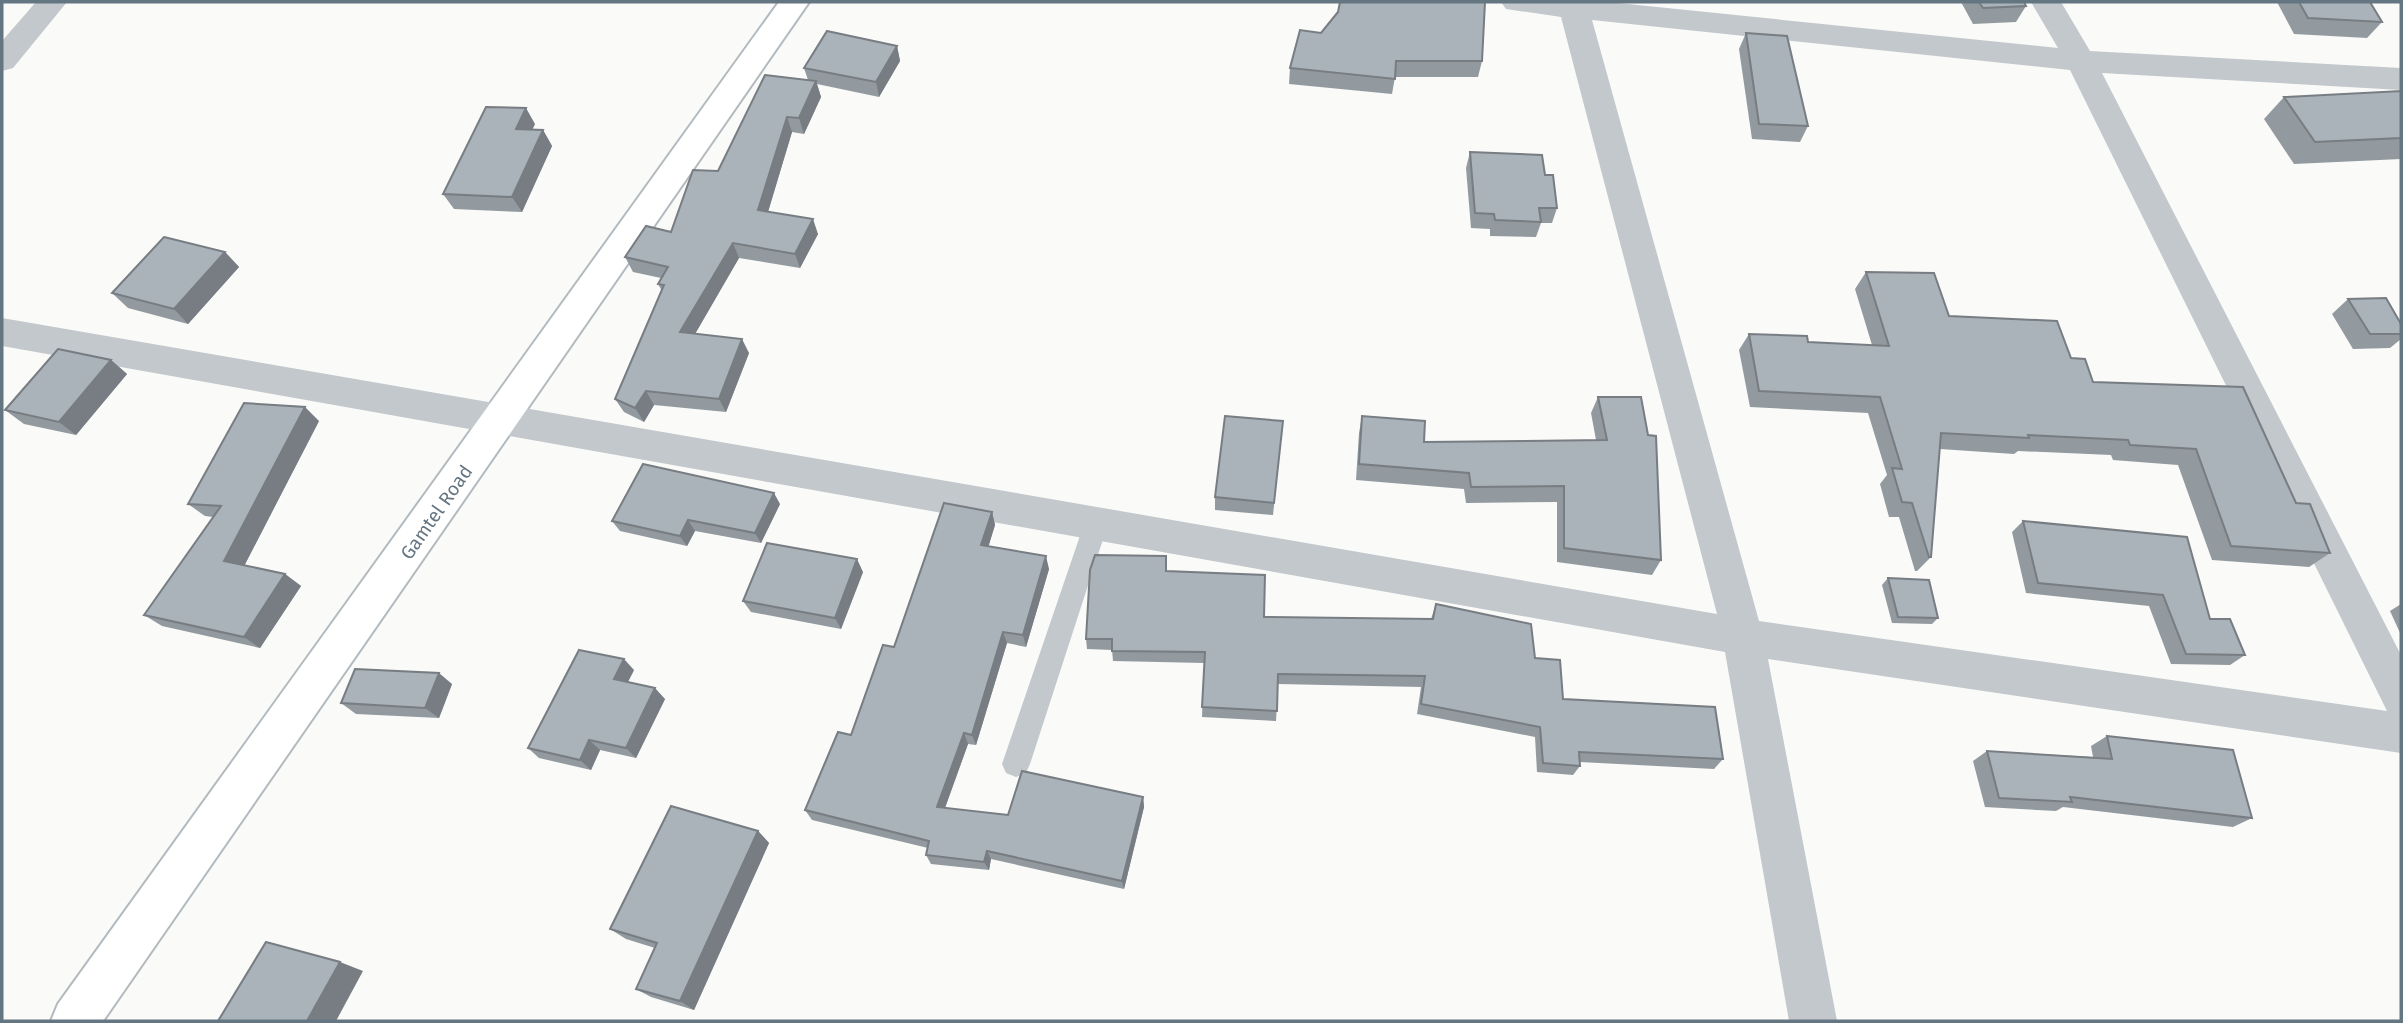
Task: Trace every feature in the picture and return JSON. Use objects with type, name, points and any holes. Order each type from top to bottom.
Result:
[{"type":"street","points":[[2,61],[52,2]]},
{"type":"street","name":"Gamtel Road","points":[[75,1021],[502,420],[794,2]]},
{"type":"street","points":[[1516,2],[1573,5],[2081,61],[2401,79]]},
{"type":"street","points":[[2046,2],[2081,61],[2401,697]]},
{"type":"street","points":[[1573,5],[1743,637],[1813,1021]]},
{"type":"street","points":[[2,332],[1743,637],[2401,733]]},
{"type":"lane","points":[[1016,764],[1096,524]]},
{"type":"building","points":[[1340,2],[1485,2],[1482,61],[1396,61],[1395,79],[1290,68],[1300,30],[1321,33],[1338,12]]},
{"type":"building","points":[[1979,2],[2024,2],[2026,6],[1983,8]]},
{"type":"building","points":[[2299,2],[2370,2],[2382,22],[2308,18]]},
{"type":"building","points":[[827,31],[897,46],[876,82],[804,68]]},
{"type":"building","points":[[1746,33],[1787,36],[1808,126],[1759,124]]},
{"type":"building","points":[[765,75],[816,81],[799,118],[787,117],[758,210],[813,219],[795,254],[733,243],[680,332],[742,339],[719,399],[646,391],[635,408],[615,399],[664,285],[658,284],[668,267],[625,257],[646,226],[671,232],[693,170],[718,171]]},
{"type":"building","points":[[2401,91],[2401,138],[2315,142],[2284,97]]},
{"type":"building","points":[[486,107],[526,108],[516,129],[543,130],[512,197],[443,194]]},
{"type":"building","points":[[1470,152],[1542,155],[1545,175],[1553,175],[1557,208],[1539,208],[1541,222],[1495,220],[1494,214],[1475,213]]},
{"type":"building","points":[[164,237],[225,252],[174,309],[112,293]]},
{"type":"building","points":[[1866,272],[1934,273],[1949,316],[2057,321],[2071,358],[2085,359],[2093,382],[2243,387],[2296,503],[2310,504],[2330,553],[2231,546],[2196,449],[2130,445],[2128,440],[1941,433],[1929,557],[1912,503],[1902,502],[1892,468],[1902,469],[1880,397],[1759,391],[1749,334],[1807,336],[1808,342],[1889,346]]},
{"type":"building","points":[[2386,298],[2401,324],[2401,334],[2370,334],[2348,299]]},
{"type":"building","points":[[58,349],[111,360],[59,422],[5,410]]},
{"type":"building","points":[[1598,397],[1641,397],[1648,435],[1656,436],[1661,560],[1564,548],[1564,486],[1471,487],[1469,473],[1359,464],[1362,416],[1425,421],[1424,442],[1607,440]]},
{"type":"building","points":[[244,403],[305,407],[224,561],[285,574],[244,637],[144,615],[221,506],[188,504]]},
{"type":"building","points":[[1225,416],[1283,421],[1274,503],[1215,497]]},
{"type":"building","points":[[643,464],[774,493],[755,533],[688,520],[680,536],[612,521]]},
{"type":"building","points":[[944,503],[992,512],[981,545],[1046,556],[1023,635],[1003,632],[972,735],[964,733],[937,807],[1008,815],[1022,771],[1143,797],[1122,881],[987,851],[984,862],[926,855],[929,841],[805,810],[838,732],[851,735],[883,645],[894,647]]},
{"type":"building","points":[[2023,521],[2187,537],[2210,619],[2230,619],[2245,655],[2186,654],[2163,595],[2038,583]]},
{"type":"building","points":[[767,543],[857,559],[835,618],[743,601]]},
{"type":"building","points":[[1095,555],[1166,556],[1166,571],[1265,575],[1264,617],[1433,619],[1436,604],[1531,624],[1535,658],[1560,660],[1563,699],[1715,707],[1723,759],[1579,752],[1580,766],[1543,763],[1540,727],[1421,704],[1425,676],[1278,674],[1277,711],[1202,707],[1205,652],[1112,651],[1112,639],[1086,639],[1090,570]]},
{"type":"building","points":[[1888,578],[1929,580],[1938,618],[1898,617]]},
{"type":"building","points":[[579,650],[624,659],[614,679],[655,688],[626,748],[589,740],[580,760],[528,748]]},
{"type":"building","points":[[355,669],[439,673],[425,708],[341,703]]},
{"type":"building","points":[[2107,736],[2233,750],[2252,818],[2070,797],[2072,802],[1999,798],[1987,751],[2112,759]]},
{"type":"building","points":[[671,806],[758,831],[680,1001],[636,989],[657,943],[610,929]]},
{"type":"building","points":[[266,942],[340,962],[307,1021],[218,1021]]}]
